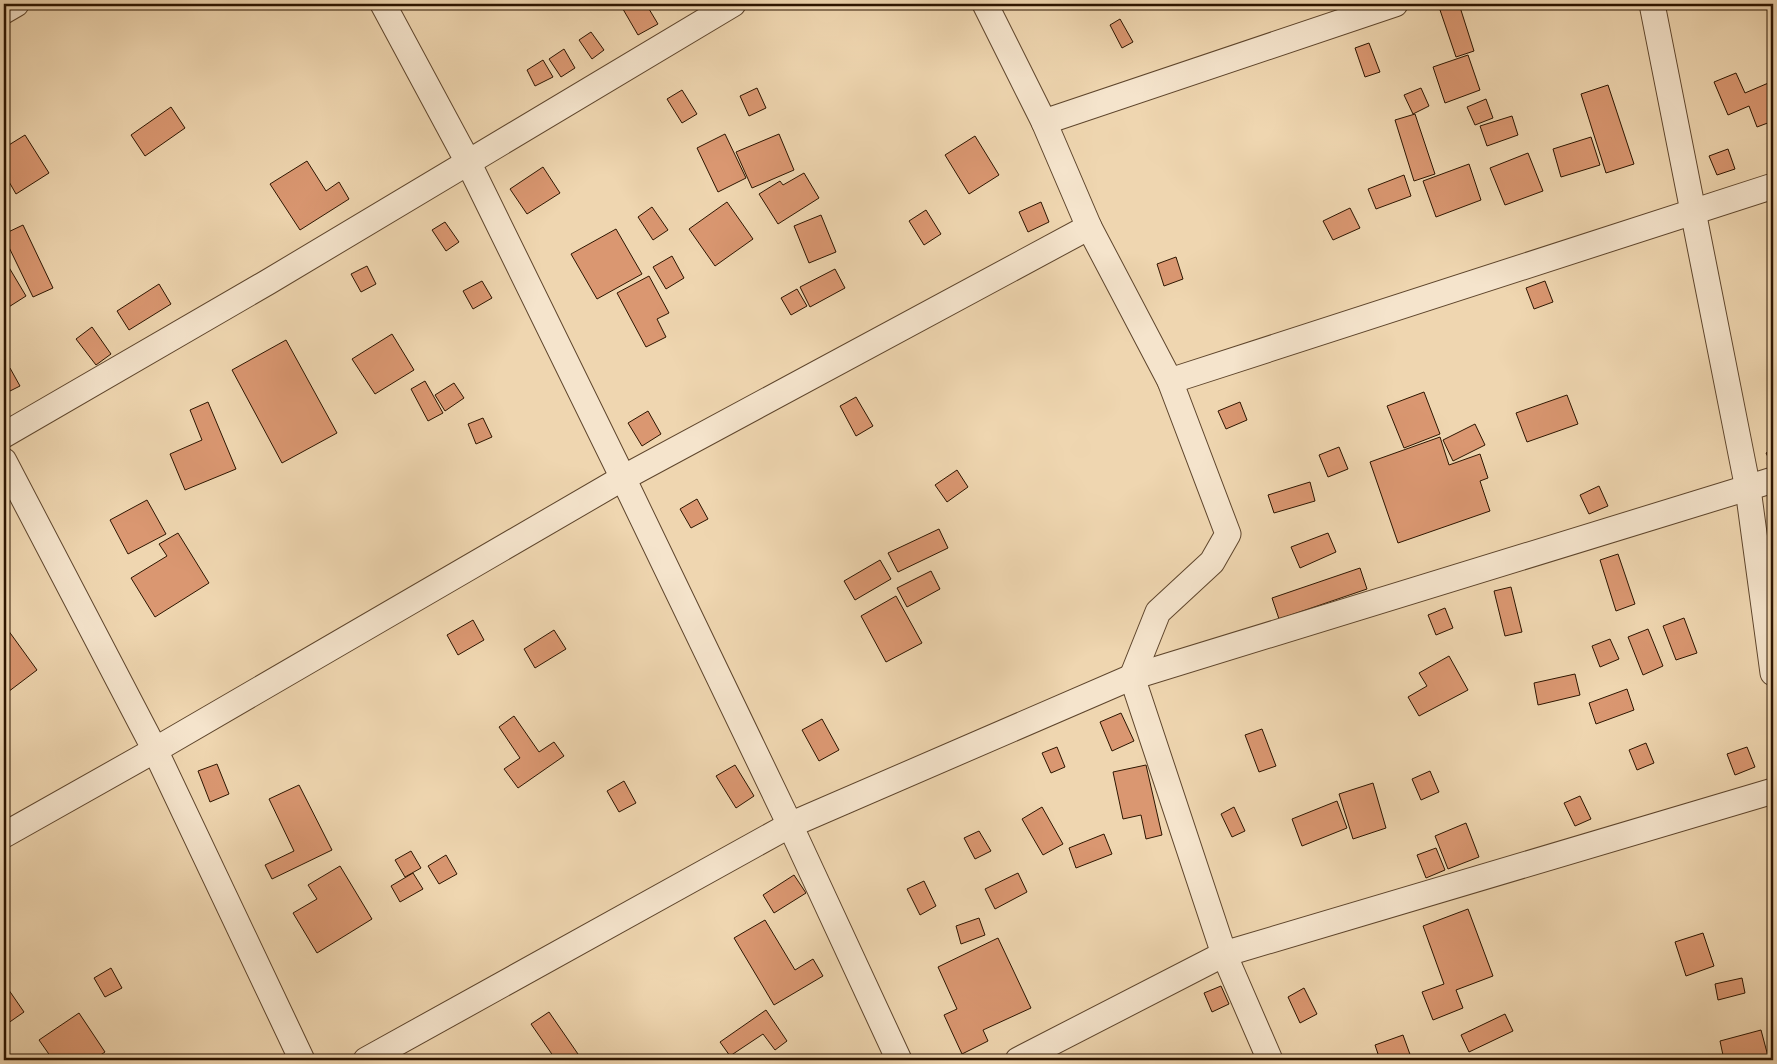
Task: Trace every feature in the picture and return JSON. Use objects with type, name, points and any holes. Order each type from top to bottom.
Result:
[{"type":"street","points":[[4,11],[16,4]]},
{"type":"street","points":[[383,4],[468,162],[623,478],[790,825],[899,1060]]},
{"type":"street","points":[[4,436],[260,287],[733,4]]},
{"type":"street","points":[[985,4],[1044,122],[1089,228],[1170,381],[1228,534],[1212,562],[1158,612],[1132,677],[1224,954],[1270,1060]]},
{"type":"street","points":[[1044,122],[1395,4]]},
{"type":"street","points":[[1652,4],[1748,489],[1773,672]]},
{"type":"street","points":[[1170,381],[1773,186]]},
{"type":"street","points":[[4,835],[155,750],[623,478],[1089,228]]},
{"type":"street","points":[[4,461],[155,750],[302,1060]]},
{"type":"street","points":[[366,1060],[790,825],[1132,677],[1773,480]]},
{"type":"street","points":[[1018,1060],[1224,954],[1773,791]]},
{"type":"building","points":[[620,4],[646,4],[658,24],[638,35]]},
{"type":"building","points":[[1459,4],[1474,51],[1456,57],[1440,10]]},
{"type":"building","points":[[1120,19],[1133,42],[1122,48],[1110,25]]},
{"type":"building","points":[[591,32],[604,50],[592,59],[579,40]]},
{"type":"building","points":[[1369,43],[1380,72],[1365,77],[1355,48]]},
{"type":"building","points":[[564,49],[575,68],[561,77],[549,59]]},
{"type":"building","points":[[1468,55],[1480,90],[1445,103],[1433,67]]},
{"type":"building","points":[[543,60],[553,77],[535,86],[527,70]]},
{"type":"building","points":[[1736,73],[1745,93],[1773,81],[1773,121],[1757,127],[1749,106],[1728,115],[1714,82]]},
{"type":"building","points":[[1608,85],[1634,164],[1606,173],[1581,94]]},
{"type":"building","points":[[757,88],[766,108],[749,116],[740,96]]},
{"type":"building","points":[[1421,88],[1429,106],[1413,114],[1404,95]]},
{"type":"building","points":[[682,90],[697,114],[682,123],[667,99]]},
{"type":"building","points":[[1486,99],[1493,118],[1475,125],[1467,107]]},
{"type":"building","points":[[171,107],[185,128],[145,156],[131,135]]},
{"type":"building","points":[[1415,114],[1435,174],[1414,181],[1395,120]]},
{"type":"building","points":[[1512,116],[1518,135],[1487,146],[1480,126]]},
{"type":"building","points":[[725,134],[746,178],[718,192],[697,148]]},
{"type":"building","points":[[779,134],[794,170],[752,188],[736,152]]},
{"type":"building","points":[[25,135],[49,173],[16,194],[4,173],[4,148]]},
{"type":"building","points":[[975,136],[999,175],[969,194],[945,155]]},
{"type":"building","points":[[1591,137],[1600,165],[1561,177],[1553,149]]},
{"type":"building","points":[[1728,149],[1735,169],[1717,175],[1709,156]]},
{"type":"building","points":[[1528,153],[1543,191],[1505,205],[1490,168]]},
{"type":"building","points":[[307,161],[326,191],[339,182],[349,199],[300,230],[270,184]]},
{"type":"building","points":[[1469,164],[1481,200],[1436,217],[1423,181]]},
{"type":"building","points":[[543,167],[560,193],[527,214],[510,189]]},
{"type":"building","points":[[804,173],[819,198],[778,224],[759,194],[780,181],[783,185]]},
{"type":"building","points":[[1404,175],[1411,196],[1376,209],[1368,189]]},
{"type":"building","points":[[727,202],[753,239],[715,266],[689,229]]},
{"type":"building","points":[[1041,202],[1049,222],[1028,232],[1019,212]]},
{"type":"building","points":[[652,207],[668,230],[653,240],[638,217]]},
{"type":"building","points":[[1350,208],[1360,228],[1333,240],[1323,221]]},
{"type":"building","points":[[926,210],[941,234],[924,245],[909,221]]},
{"type":"building","points":[[821,215],[836,252],[809,263],[794,226]]},
{"type":"building","points":[[445,222],[459,242],[446,251],[432,230]]},
{"type":"building","points":[[23,225],[53,288],[33,297],[4,237],[4,234]]},
{"type":"building","points":[[616,229],[642,274],[597,299],[571,254]]},
{"type":"building","points":[[672,256],[684,278],[666,289],[653,267]]},
{"type":"building","points":[[1176,257],[1183,279],[1164,286],[1157,264]]},
{"type":"building","points":[[4,259],[26,296],[4,310]]},
{"type":"building","points":[[367,266],[376,284],[361,292],[351,274]]},
{"type":"building","points":[[835,269],[845,288],[810,307],[800,287]]},
{"type":"building","points":[[649,276],[669,313],[657,319],[666,337],[646,347],[617,293]]},
{"type":"building","points":[[482,281],[492,298],[473,309],[463,291]]},
{"type":"building","points":[[1545,281],[1553,302],[1534,309],[1526,288]]},
{"type":"building","points":[[159,284],[171,304],[129,330],[117,311]]},
{"type":"building","points":[[797,289],[807,306],[791,315],[781,298]]},
{"type":"building","points":[[92,327],[111,354],[96,365],[76,339]]},
{"type":"building","points":[[392,334],[414,370],[375,394],[352,359]]},
{"type":"building","points":[[286,340],[337,433],[282,463],[232,370]]},
{"type":"building","points":[[10,368],[20,386],[4,394],[4,372]]},
{"type":"building","points":[[425,381],[443,413],[428,421],[411,389]]},
{"type":"building","points":[[454,383],[464,398],[445,411],[435,395]]},
{"type":"building","points":[[1424,392],[1440,434],[1404,448],[1387,406]]},
{"type":"building","points":[[1567,395],[1578,424],[1527,442],[1516,413]]},
{"type":"building","points":[[856,397],[873,426],[856,436],[840,406]]},
{"type":"building","points":[[208,402],[236,469],[185,490],[170,454],[202,440],[190,410]]},
{"type":"building","points":[[1240,402],[1247,420],[1226,429],[1218,411]]},
{"type":"building","points":[[648,411],[661,434],[642,446],[628,423]]},
{"type":"building","points":[[483,418],[492,437],[476,444],[468,424]]},
{"type":"building","points":[[1475,424],[1485,445],[1453,461],[1443,440]]},
{"type":"building","points":[[1440,437],[1449,465],[1480,454],[1488,478],[1480,481],[1490,511],[1398,543],[1370,462]]},
{"type":"building","points":[[1339,447],[1348,469],[1328,477],[1319,455]]},
{"type":"building","points":[[1773,449],[1773,467],[1766,453]]},
{"type":"building","points":[[957,470],[968,487],[947,502],[935,485]]},
{"type":"building","points":[[1310,482],[1315,501],[1274,513],[1268,495]]},
{"type":"building","points":[[1599,486],[1608,506],[1589,514],[1580,495]]},
{"type":"building","points":[[697,499],[708,519],[691,528],[680,509]]},
{"type":"building","points":[[147,500],[166,534],[128,554],[110,520]]},
{"type":"building","points":[[939,529],[948,548],[898,572],[888,553]]},
{"type":"building","points":[[178,533],[209,583],[155,617],[131,578],[167,556],[159,544]]},
{"type":"building","points":[[1328,533],[1336,552],[1300,568],[1291,547]]},
{"type":"building","points":[[1618,554],[1635,604],[1616,611],[1600,560]]},
{"type":"building","points":[[880,560],[891,579],[855,600],[844,581]]},
{"type":"building","points":[[1360,568],[1367,589],[1279,619],[1272,598]]},
{"type":"building","points":[[931,571],[940,589],[907,607],[897,588]]},
{"type":"building","points":[[1511,587],[1522,632],[1505,636],[1494,591]]},
{"type":"building","points":[[896,596],[922,643],[886,662],[861,616]]},
{"type":"building","points":[[1445,608],[1453,628],[1436,635],[1428,615]]},
{"type":"building","points":[[1684,618],[1697,653],[1676,660],[1663,626]]},
{"type":"building","points":[[473,620],[484,640],[458,655],[447,635]]},
{"type":"building","points":[[1648,629],[1663,666],[1643,675],[1628,637]]},
{"type":"building","points":[[8,630],[37,670],[4,695],[4,633]]},
{"type":"building","points":[[554,630],[566,649],[535,668],[524,649]]},
{"type":"building","points":[[1610,639],[1619,659],[1600,667],[1592,646]]},
{"type":"building","points":[[1449,656],[1468,690],[1419,716],[1408,697],[1427,686],[1419,673]]},
{"type":"building","points":[[1575,674],[1580,695],[1538,705],[1534,683]]},
{"type":"building","points":[[1627,689],[1634,710],[1596,724],[1589,703]]},
{"type":"building","points":[[1121,713],[1134,741],[1112,751],[1100,722]]},
{"type":"building","points":[[514,716],[539,752],[554,742],[564,756],[518,788],[504,769],[520,758],[499,727]]},
{"type":"building","points":[[822,719],[839,750],[819,761],[802,730]]},
{"type":"building","points":[[1262,729],[1276,766],[1259,772],[1245,735]]},
{"type":"building","points":[[1646,743],[1654,763],[1637,770],[1629,750]]},
{"type":"building","points":[[1057,747],[1065,767],[1051,773],[1042,753]]},
{"type":"building","points":[[1747,747],[1755,767],[1735,775],[1727,754]]},
{"type":"building","points":[[217,764],[229,794],[210,802],[198,771]]},
{"type":"building","points":[[735,765],[754,796],[736,808],[716,776]]},
{"type":"building","points":[[1146,765],[1162,835],[1146,839],[1141,815],[1123,819],[1113,772]]},
{"type":"building","points":[[1430,771],[1439,792],[1421,800],[1412,779]]},
{"type":"building","points":[[624,781],[636,803],[619,812],[607,791]]},
{"type":"building","points":[[1373,783],[1386,828],[1353,839],[1339,794]]},
{"type":"building","points":[[299,785],[332,850],[272,879],[265,865],[294,851],[269,799]]},
{"type":"building","points":[[1580,796],[1591,819],[1575,826],[1564,803]]},
{"type":"building","points":[[1337,801],[1347,828],[1302,846],[1292,819]]},
{"type":"building","points":[[1042,807],[1063,844],[1043,855],[1022,819]]},
{"type":"building","points":[[1234,807],[1245,831],[1232,837],[1221,814]]},
{"type":"building","points":[[1466,823],[1479,857],[1448,869],[1435,836]]},
{"type":"building","points":[[979,831],[991,851],[975,859],[964,838]]},
{"type":"building","points":[[1104,834],[1112,854],[1076,868],[1069,848]]},
{"type":"building","points":[[1436,848],[1445,870],[1426,878],[1417,855]]},
{"type":"building","points":[[411,851],[421,868],[405,877],[395,860]]},
{"type":"building","points":[[446,855],[457,874],[439,884],[428,866]]},
{"type":"building","points":[[340,866],[372,919],[317,953],[293,913],[317,899],[308,885]]},
{"type":"building","points":[[413,873],[423,889],[400,902],[391,886]]},
{"type":"building","points":[[1018,873],[1027,892],[995,909],[985,889]]},
{"type":"building","points":[[794,875],[806,893],[774,913],[763,895]]},
{"type":"building","points":[[924,881],[936,906],[920,915],[907,889]]},
{"type":"building","points":[[1468,909],[1493,976],[1456,990],[1463,1008],[1433,1020],[1422,992],[1444,984],[1423,926]]},
{"type":"building","points":[[979,918],[985,935],[961,944],[956,926]]},
{"type":"building","points":[[765,920],[795,970],[813,959],[823,976],[774,1005],[734,938]]},
{"type":"building","points":[[1703,933],[1714,966],[1686,976],[1675,942]]},
{"type":"building","points":[[998,938],[1031,1008],[983,1030],[988,1041],[962,1054],[944,1015],[957,1009],[938,967]]},
{"type":"building","points":[[111,968],[122,988],[105,997],[94,978]]},
{"type":"building","points":[[1742,978],[1745,993],[1718,1000],[1715,984]]},
{"type":"building","points":[[4,983],[24,1012],[4,1026]]},
{"type":"building","points":[[1221,986],[1229,1004],[1212,1012],[1204,993]]},
{"type":"building","points":[[1304,988],[1317,1014],[1300,1023],[1288,997]]},
{"type":"building","points":[[766,1010],[787,1041],[775,1050],[763,1034],[730,1056],[720,1042]]},
{"type":"building","points":[[549,1012],[578,1054],[569,1060],[556,1060],[531,1024]]},
{"type":"building","points":[[79,1013],[105,1052],[93,1060],[53,1060],[39,1040]]},
{"type":"building","points":[[1505,1014],[1513,1031],[1469,1052],[1461,1035]]},
{"type":"building","points":[[1761,1030],[1769,1060],[1724,1060],[1720,1041]]},
{"type":"building","points":[[1403,1035],[1412,1060],[1380,1060],[1375,1045]]}]
